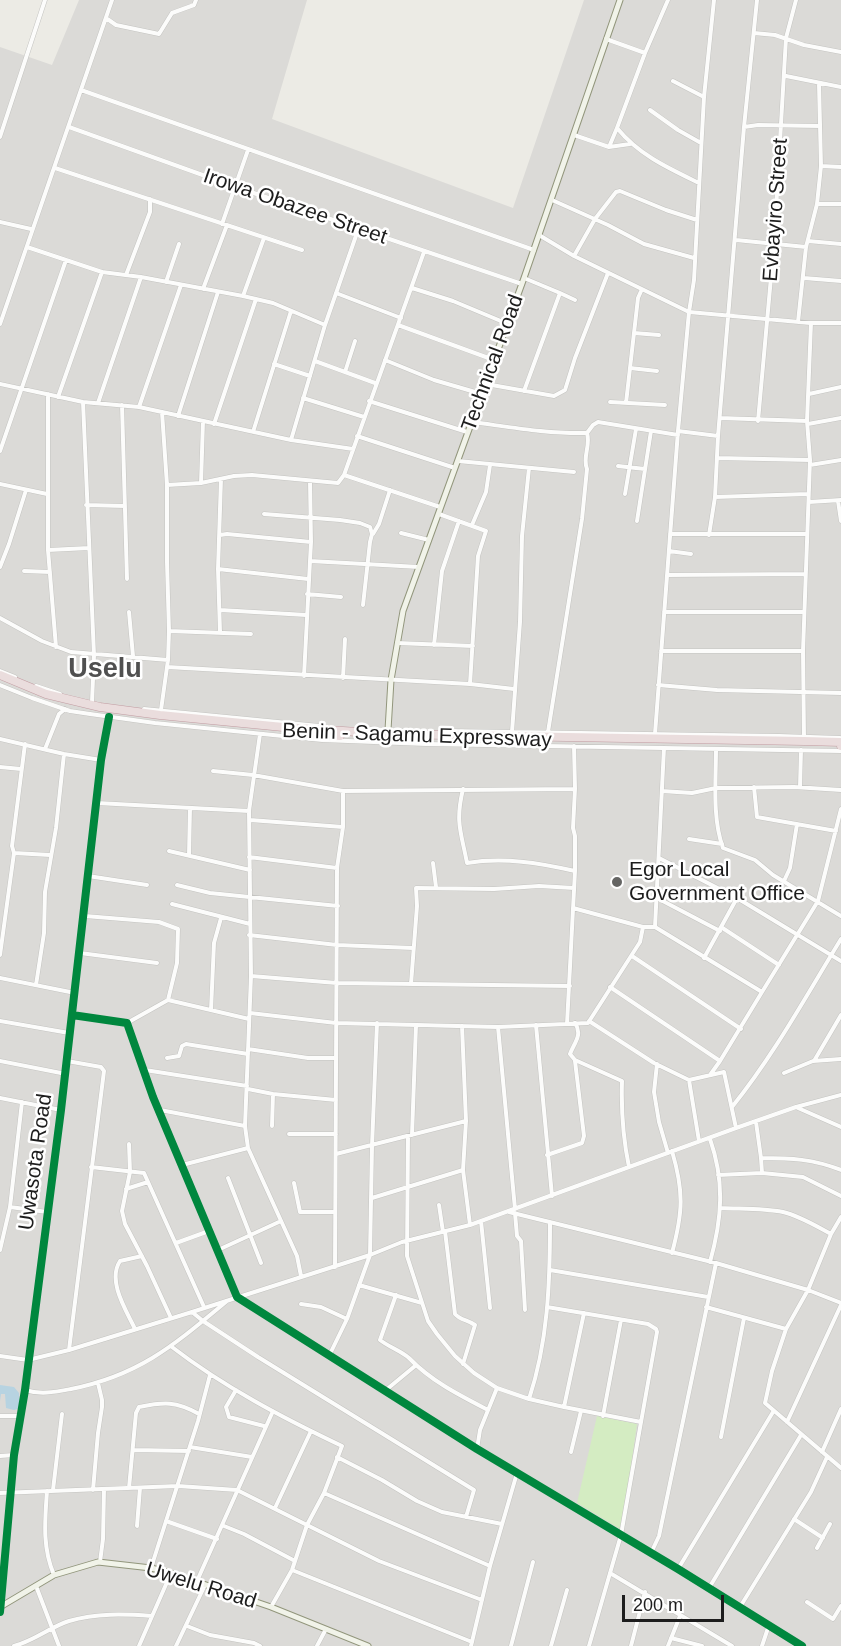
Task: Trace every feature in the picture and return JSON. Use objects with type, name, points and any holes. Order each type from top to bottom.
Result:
[{"type":"highway","points":[[0,675],[46,694],[100,707],[160,715],[388,734],[804,738],[841,743]]},
{"type":"highway","name":"Benin - Sagamu Expressway","points":[[0,675],[28,692],[94,711],[326,735],[392,739],[841,743]]},
{"type":"street","points":[[0,137],[45,0]]},
{"type":"street","points":[[0,324],[112,0]]},
{"type":"street","points":[[106,18],[116,25],[159,34],[172,13],[194,5],[196,0]]},
{"type":"street","name":"Technical Road","points":[[388,730],[391,680],[403,611],[552,200],[620,0]]},
{"type":"street","points":[[609,147],[668,0]]},
{"type":"street","points":[[655,734],[678,433],[694,280],[704,97],[714,0]]},
{"type":"street","points":[[709,535],[715,497],[744,127],[757,0]]},
{"type":"street","name":"Evbayiro Street","points":[[758,421],[774,244],[786,76],[786,38],[796,0]]},
{"type":"street","points":[[103,28],[116,25]]},
{"type":"street","points":[[754,33],[786,38],[804,45],[841,52]]},
{"type":"street","points":[[606,39],[645,53]]},
{"type":"street","points":[[786,76],[841,87]]},
{"type":"street","points":[[673,81],[704,97]]},
{"type":"street","points":[[798,322],[806,247],[817,204],[821,166],[819,84]]},
{"type":"street","points":[[81,90],[534,250]]},
{"type":"street","points":[[650,110],[701,143]]},
{"type":"street","points":[[744,127],[820,126]]},
{"type":"street","name":"Irowa Obazee Street","points":[[69,127],[358,230],[523,281],[575,300]]},
{"type":"street","points":[[616,128],[630,144],[651,159],[699,183]]},
{"type":"street","points":[[574,135],[609,147],[630,144]]},
{"type":"street","points":[[203,289],[248,150]]},
{"type":"street","points":[[821,166],[841,167]]},
{"type":"street","points":[[55,168],[302,250]]},
{"type":"street","points":[[574,256],[595,219],[616,192],[620,191],[697,220]]},
{"type":"street","points":[[552,200],[644,244],[694,258]]},
{"type":"street","points":[[126,275],[145,225],[151,201]]},
{"type":"street","points":[[817,204],[841,204]]},
{"type":"street","points":[[0,222],[32,229]]},
{"type":"street","points":[[291,440],[325,325],[358,230]]},
{"type":"street","points":[[539,235],[574,256],[689,312],[767,320],[841,323]]},
{"type":"street","points":[[243,296],[264,238]]},
{"type":"street","points":[[735,240],[806,247]]},
{"type":"street","points":[[808,241],[841,244]]},
{"type":"street","points":[[166,282],[179,244]]},
{"type":"street","points":[[27,247],[102,272],[141,277],[273,303],[325,325]]},
{"type":"street","points":[[167,484],[201,483],[252,475],[338,483],[344,475],[375,383],[424,252]]},
{"type":"street","points":[[0,451],[66,260]]},
{"type":"street","points":[[58,397],[102,272]]},
{"type":"street","points":[[486,384],[554,396],[565,390],[608,273]]},
{"type":"street","points":[[98,403],[127,324],[141,277]]},
{"type":"street","points":[[804,278],[841,281]]},
{"type":"street","points":[[139,407],[181,285]]},
{"type":"street","points":[[412,288],[453,301],[507,324]]},
{"type":"street","points":[[626,403],[638,298],[642,289]]},
{"type":"street","points":[[178,416],[218,292]]},
{"type":"street","points":[[336,293],[401,318]]},
{"type":"street","points":[[524,391],[560,293]]},
{"type":"street","points":[[214,424],[256,299]]},
{"type":"street","points":[[253,432],[291,312]]},
{"type":"street","points":[[0,675],[92,702],[284,725],[388,730],[804,738],[803,651],[810,462],[808,422],[811,323]]},
{"type":"street","points":[[398,325],[494,360]]},
{"type":"street","points":[[634,333],[659,335]]},
{"type":"street","points":[[345,372],[355,341]]},
{"type":"street","points":[[385,360],[434,380],[482,394]]},
{"type":"street","points":[[315,361],[375,383]]},
{"type":"street","points":[[274,364],[310,376]]},
{"type":"street","points":[[630,368],[657,371]]},
{"type":"street","points":[[0,384],[83,402],[139,407],[291,440],[353,449]]},
{"type":"street","points":[[809,394],[841,387]]},
{"type":"street","points":[[48,394],[48,550],[56,648]]},
{"type":"street","points":[[303,398],[364,417]]},
{"type":"street","points":[[369,401],[467,432]]},
{"type":"street","points":[[83,402],[94,655],[92,702]]},
{"type":"street","points":[[610,402],[665,405]]},
{"type":"street","points":[[122,405],[127,579]]},
{"type":"street","points":[[161,710],[168,660],[169,631],[166,562],[167,484],[162,412]]},
{"type":"street","points":[[720,418],[808,422],[841,418]]},
{"type":"street","points":[[201,483],[203,421]]},
{"type":"street","points":[[471,422],[533,430],[587,433]]},
{"type":"street","points":[[587,433],[598,422],[651,431],[718,436]]},
{"type":"street","points":[[625,494],[636,429]]},
{"type":"street","points":[[637,521],[651,431]]},
{"type":"street","points":[[548,732],[582,519],[587,469],[585,462],[589,439],[587,433]]},
{"type":"street","points":[[357,436],[455,468]]},
{"type":"street","points":[[717,458],[810,462],[841,460]]},
{"type":"street","points":[[458,461],[574,472]]},
{"type":"street","points":[[472,525],[486,492],[490,465]]},
{"type":"street","points":[[618,466],[645,469]]},
{"type":"street","points":[[512,732],[520,622],[522,536],[529,468]]},
{"type":"street","points":[[344,475],[440,510],[486,532],[478,556],[470,684]]},
{"type":"street","points":[[220,632],[218,569],[221,479]]},
{"type":"street","points":[[304,676],[311,543],[310,481]]},
{"type":"street","points":[[0,484],[47,494]]},
{"type":"street","points":[[0,567],[26,490]]},
{"type":"street","points":[[363,605],[370,542],[379,524],[390,490]]},
{"type":"street","points":[[715,497],[808,494]]},
{"type":"street","points":[[808,502],[840,501],[841,521]]},
{"type":"street","points":[[86,506],[125,506]]},
{"type":"street","points":[[264,514],[360,522],[370,527],[372,534]]},
{"type":"street","points":[[434,645],[442,571],[459,521]]},
{"type":"street","points":[[401,533],[429,540]]},
{"type":"street","points":[[670,534],[807,534]]},
{"type":"street","points":[[220,535],[311,543]]},
{"type":"street","points":[[48,550],[89,548]]},
{"type":"street","points":[[669,550],[691,554]]},
{"type":"street","points":[[310,561],[419,567]]},
{"type":"street","points":[[218,569],[308,579]]},
{"type":"street","points":[[24,571],[50,572]]},
{"type":"street","points":[[667,575],[805,574]]},
{"type":"street","points":[[307,594],[341,597]]},
{"type":"street","points":[[220,610],[306,615]]},
{"type":"street","points":[[129,612],[133,656]]},
{"type":"street","points":[[664,612],[804,612]]},
{"type":"street","points":[[0,618],[56,648],[94,655],[168,660]]},
{"type":"street","points":[[169,631],[251,634]]},
{"type":"street","points":[[343,678],[345,639]]},
{"type":"street","points":[[397,643],[473,646]]},
{"type":"street","points":[[662,651],[803,651]]},
{"type":"street","points":[[167,667],[470,684],[514,689]]},
{"type":"street","points":[[658,685],[717,690],[841,693]]},
{"type":"street","points":[[0,686],[65,709],[109,717],[260,734],[392,743],[841,751]]},
{"type":"street","points":[[45,749],[59,714],[65,709]]},
{"type":"street","name":"Uwasota Road","points":[[0,1612],[2,1559],[14,1455],[25,1390],[66,1074],[101,760],[109,717]]},
{"type":"street","points":[[260,734],[249,811],[251,976],[245,1126],[248,1148],[297,1256],[301,1276]]},
{"type":"street","points":[[0,739],[101,760]]},
{"type":"street","points":[[0,955],[14,853],[12,846],[25,744]]},
{"type":"street","points":[[567,1024],[575,871],[574,746]]},
{"type":"street","points":[[655,927],[664,748]]},
{"type":"street","points":[[716,748],[716,808],[723,848],[755,860],[773,875],[841,916]]},
{"type":"street","points":[[800,787],[801,750]]},
{"type":"street","points":[[36,985],[44,933],[45,892],[56,828],[64,754]]},
{"type":"street","points":[[0,766],[21,769]]},
{"type":"street","points":[[213,771],[253,775],[343,791],[575,789]]},
{"type":"street","points":[[662,791],[692,793],[716,788],[754,787],[841,790]]},
{"type":"street","points":[[754,787],[757,817],[837,831]]},
{"type":"street","points":[[463,789],[458,823],[467,863],[486,860],[516,860],[575,871]]},
{"type":"street","points":[[335,1267],[337,868],[343,827],[343,791]]},
{"type":"street","points":[[97,803],[249,811]]},
{"type":"street","points":[[189,855],[190,808]]},
{"type":"street","points":[[710,1075],[741,1029],[818,901],[841,809]]},
{"type":"street","points":[[250,820],[343,827]]},
{"type":"street","points":[[784,880],[790,868],[797,824]]},
{"type":"street","points":[[689,839],[722,844]]},
{"type":"street","points":[[170,851],[250,870]]},
{"type":"street","points":[[14,853],[50,855]]},
{"type":"street","points":[[249,857],[337,868]]},
{"type":"street","points":[[658,858],[737,898],[841,962]]},
{"type":"street","points":[[434,863],[436,887]]},
{"type":"street","points":[[88,876],[147,885]]},
{"type":"street","points":[[177,885],[205,892],[251,898],[338,906]]},
{"type":"street","points":[[411,984],[417,906],[416,888],[494,889],[539,886],[574,888]]},
{"type":"street","points":[[657,898],[721,929],[779,964]]},
{"type":"street","points":[[704,958],[737,898]]},
{"type":"street","points":[[172,904],[250,924]]},
{"type":"street","points":[[573,908],[643,927],[655,927],[762,992]]},
{"type":"street","points":[[84,916],[159,922],[177,927],[177,963],[168,1000]]},
{"type":"street","points":[[211,1010],[213,943],[221,918]]},
{"type":"street","points":[[250,1013],[336,1023],[498,1027],[585,1023],[590,1021],[632,956],[640,942],[643,927]]},
{"type":"street","points":[[249,935],[337,945],[413,948]]},
{"type":"street","points":[[732,1107],[750,1085],[789,1027],[841,939]]},
{"type":"street","points":[[80,953],[157,963]]},
{"type":"street","points":[[632,956],[741,1029]]},
{"type":"street","points":[[251,976],[337,982],[570,986]]},
{"type":"street","points":[[0,978],[75,993]]},
{"type":"street","points":[[610,987],[720,1061]]},
{"type":"street","points":[[72,1015],[127,1023],[168,1000],[249,1019]]},
{"type":"street","points":[[813,1061],[841,1015]]},
{"type":"street","points":[[0,1021],[69,1033]]},
{"type":"street","points":[[590,1021],[657,1064],[689,1080],[724,1072],[736,1128]]},
{"type":"street","points":[[127,1023],[153,1096],[237,1297],[477,1449],[621,1534],[802,1646]]},
{"type":"street","points":[[329,1356],[347,1319],[370,1255],[378,1023]]},
{"type":"street","points":[[548,1155],[576,1147],[582,1143],[584,1136],[575,1060],[570,1053],[579,1034],[575,1023]]},
{"type":"street","points":[[416,1025],[406,1241],[407,1256],[428,1321],[464,1364],[497,1388],[529,1399],[641,1422]]},
{"type":"street","points":[[536,1025],[552,1196]]},
{"type":"street","points":[[462,1026],[466,1121],[463,1170],[470,1225]]},
{"type":"street","points":[[498,1027],[517,1236],[521,1241],[525,1310]]},
{"type":"street","points":[[167,1058],[179,1056],[182,1046],[186,1044],[308,1058],[335,1058]]},
{"type":"street","points":[[784,1073],[813,1061],[841,1059]]},
{"type":"street","points":[[575,1060],[622,1081],[621,1121],[629,1167]]},
{"type":"street","points":[[0,1061],[66,1074]]},
{"type":"street","points":[[67,1061],[101,1066],[104,1071],[69,1350]]},
{"type":"street","points":[[657,1064],[654,1092],[659,1122],[679,1176],[681,1197],[680,1222],[672,1253]]},
{"type":"street","points":[[145,1070],[247,1087],[273,1094],[336,1100]]},
{"type":"street","points":[[689,1080],[699,1142]]},
{"type":"street","points":[[272,1126],[273,1094]]},
{"type":"street","points":[[0,1356],[28,1360],[69,1350],[192,1312],[335,1267],[406,1241],[515,1211],[736,1128],[796,1107],[841,1095]]},
{"type":"street","points":[[0,1098],[61,1110]]},
{"type":"street","points":[[0,1250],[10,1207],[22,1102]]},
{"type":"street","points":[[796,1107],[841,1127]]},
{"type":"street","points":[[160,1110],[245,1126]]},
{"type":"street","points":[[336,1154],[466,1121]]},
{"type":"street","points":[[756,1122],[762,1173]]},
{"type":"street","points":[[289,1134],[336,1134]]},
{"type":"street","points":[[710,1139],[717,1158],[722,1208],[710,1262]]},
{"type":"street","points":[[129,1144],[130,1172],[122,1211],[125,1224],[171,1318]]},
{"type":"street","points":[[182,1166],[248,1148]]},
{"type":"street","points":[[761,1158],[800,1158],[841,1170]]},
{"type":"street","points":[[91,1167],[142,1172],[204,1307]]},
{"type":"street","points":[[372,1198],[463,1170]]},
{"type":"street","points":[[718,1175],[762,1173],[803,1177],[841,1196]]},
{"type":"street","points":[[228,1178],[261,1263]]},
{"type":"street","points":[[125,1190],[148,1182]]},
{"type":"street","points":[[294,1183],[300,1212],[335,1212]]},
{"type":"street","points":[[440,1205],[455,1314],[458,1318],[475,1325],[464,1364]]},
{"type":"street","points":[[10,1207],[47,1212]]},
{"type":"street","points":[[722,1208],[784,1212],[831,1234]]},
{"type":"street","points":[[515,1211],[550,1223],[716,1263],[808,1290],[841,1304],[787,1422]]},
{"type":"street","points":[[841,1217],[831,1234],[808,1290],[786,1329],[765,1401],[766,1406],[841,1468]]},
{"type":"street","points":[[218,1251],[280,1221]]},
{"type":"street","points":[[481,1221],[490,1308]]},
{"type":"street","points":[[529,1399],[538,1371],[548,1307],[550,1223]]},
{"type":"street","points":[[0,1225],[6,1226]]},
{"type":"street","points":[[176,1243],[209,1231]]},
{"type":"street","points":[[135,1329],[120,1295],[115,1275],[120,1261],[142,1256]]},
{"type":"street","points":[[651,1553],[659,1536],[716,1263]]},
{"type":"street","points":[[550,1270],[708,1297]]},
{"type":"street","points":[[359,1285],[423,1303]]},
{"type":"street","points":[[396,1295],[380,1339],[409,1359],[415,1366],[461,1396],[488,1410]]},
{"type":"street","points":[[25,1390],[40,1394],[98,1383],[141,1365],[172,1347],[230,1299]]},
{"type":"street","points":[[301,1304],[321,1307],[347,1319]]},
{"type":"street","points":[[548,1307],[648,1324],[657,1332],[621,1534],[589,1646]]},
{"type":"street","points":[[706,1307],[786,1329]]},
{"type":"street","points":[[192,1312],[258,1358],[474,1490],[466,1517]]},
{"type":"street","points":[[564,1407],[584,1313]]},
{"type":"street","points":[[721,1437],[744,1318]]},
{"type":"street","points":[[603,1416],[621,1320]]},
{"type":"street","points":[[172,1347],[210,1375],[273,1411],[342,1446],[324,1492],[307,1525],[292,1570],[271,1607]]},
{"type":"street","points":[[386,1390],[415,1366]]},
{"type":"street","points":[[151,1568],[178,1486],[210,1375]]},
{"type":"street","points":[[93,1490],[102,1407],[98,1383]]},
{"type":"street","points":[[477,1449],[480,1430],[497,1388]]},
{"type":"street","points":[[236,1390],[226,1407],[229,1417],[264,1426]]},
{"type":"street","points":[[129,1488],[136,1413],[139,1407],[171,1403],[199,1414]]},
{"type":"street","points":[[821,1452],[839,1420],[841,1409]]},
{"type":"street","points":[[197,1581],[224,1526],[264,1426],[273,1411]]},
{"type":"street","points":[[571,1452],[581,1411]]},
{"type":"street","points":[[678,1569],[773,1412]]},
{"type":"street","points":[[53,1490],[62,1414]]},
{"type":"street","points":[[0,1416],[21,1416]]},
{"type":"street","points":[[275,1508],[311,1431]]},
{"type":"street","points":[[709,1588],[801,1435]]},
{"type":"street","points":[[134,1450],[189,1449],[252,1457]]},
{"type":"street","points":[[0,1456],[14,1455]]},
{"type":"street","points":[[338,1457],[417,1501],[442,1512],[502,1524]]},
{"type":"street","points":[[740,1607],[811,1492],[827,1457]]},
{"type":"street","points":[[292,1570],[472,1644],[490,1566],[517,1472]]},
{"type":"street","points":[[0,1493],[178,1486],[237,1490],[379,1561],[482,1600]]},
{"type":"street","points":[[137,1526],[140,1488]]},
{"type":"street","points":[[100,1562],[104,1489]]},
{"type":"street","points":[[47,1491],[44,1539],[48,1561],[54,1575]]},
{"type":"street","points":[[324,1492],[490,1566]]},
{"type":"street","points":[[794,1519],[823,1538]]},
{"type":"street","points":[[166,1521],[217,1539]]},
{"type":"street","points":[[817,1548],[830,1524]]},
{"type":"street","points":[[224,1526],[295,1561]]},
{"type":"street","name":"Uwelu Road","points":[[1,1606],[54,1575],[100,1562],[151,1568],[197,1581],[271,1607],[368,1646]]},
{"type":"street","points":[[511,1646],[533,1562]]},
{"type":"street","points":[[610,1572],[705,1629],[720,1643],[732,1646]]},
{"type":"street","points":[[139,1646],[171,1573]]},
{"type":"street","points":[[176,1646],[205,1585]]},
{"type":"street","points":[[36,1587],[59,1646]]},
{"type":"street","points":[[551,1646],[567,1590]]},
{"type":"street","points":[[631,1646],[645,1592]]},
{"type":"street","points":[[807,1602],[833,1619],[841,1606]]},
{"type":"street","points":[[14,1646],[67,1622],[91,1616],[123,1614],[152,1616]]},
{"type":"street","points":[[668,1646],[680,1616]]},
{"type":"street","points":[[762,1646],[769,1625]]},
{"type":"street","points":[[187,1626],[210,1635],[260,1646]]},
{"type":"street","points":[[317,1646],[326,1629]]},
{"type":"street","points":[[671,1638],[702,1646]]},
{"type":"shaded area","points":[[79,0],[307,0],[272,119],[513,208],[584,0],[841,0],[841,1646],[0,1646],[0,47],[52,65]]},
{"type":"green space","points":[[597,1416],[637,1424],[622,1530],[577,1503]]},
{"type":"water","points":[[0,1385],[14,1387],[19,1393],[20,1408],[14,1410],[6,1408],[5,1394],[1,1394],[0,1401]]},
{"type":"cycle path","points":[[0,1612],[14,1455],[25,1390],[61,1110],[101,760],[109,717]]},
{"type":"cycle path","points":[[72,1015],[127,1023],[153,1097],[237,1297],[477,1449],[802,1646]]},
{"type":"place","name":"Egor Local Government Office","points":[[617,882]]},
{"type":"district","name":"Uselu","points":[[105,670]]}]
